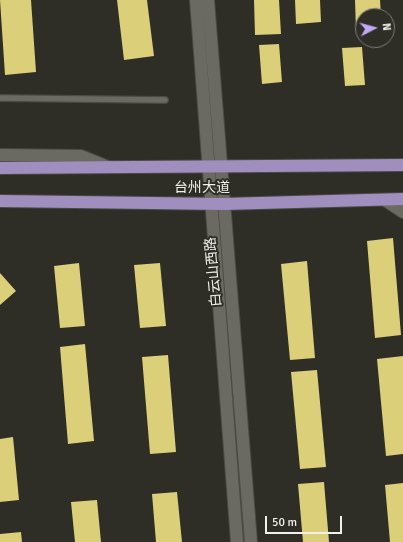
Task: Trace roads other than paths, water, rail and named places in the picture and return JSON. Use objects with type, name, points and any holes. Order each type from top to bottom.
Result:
[{"type":"main road","name":"白云山西路","points":[[196,0],[215,168],[224,204],[251,542]]},
{"type":"main road","name":"白云山西路","points":[[208,0],[215,168],[211,203],[237,542]]},
{"type":"main road","points":[[0,155],[81,156],[110,168]]},
{"type":"main road","name":"台州大道","points":[[0,168],[215,168],[403,165]]},
{"type":"main road","name":"台州大道","points":[[0,201],[224,204],[403,199]]},
{"type":"main road","points":[[385,200],[403,212]]},
{"type":"lane","points":[[0,98],[165,100]]}]
